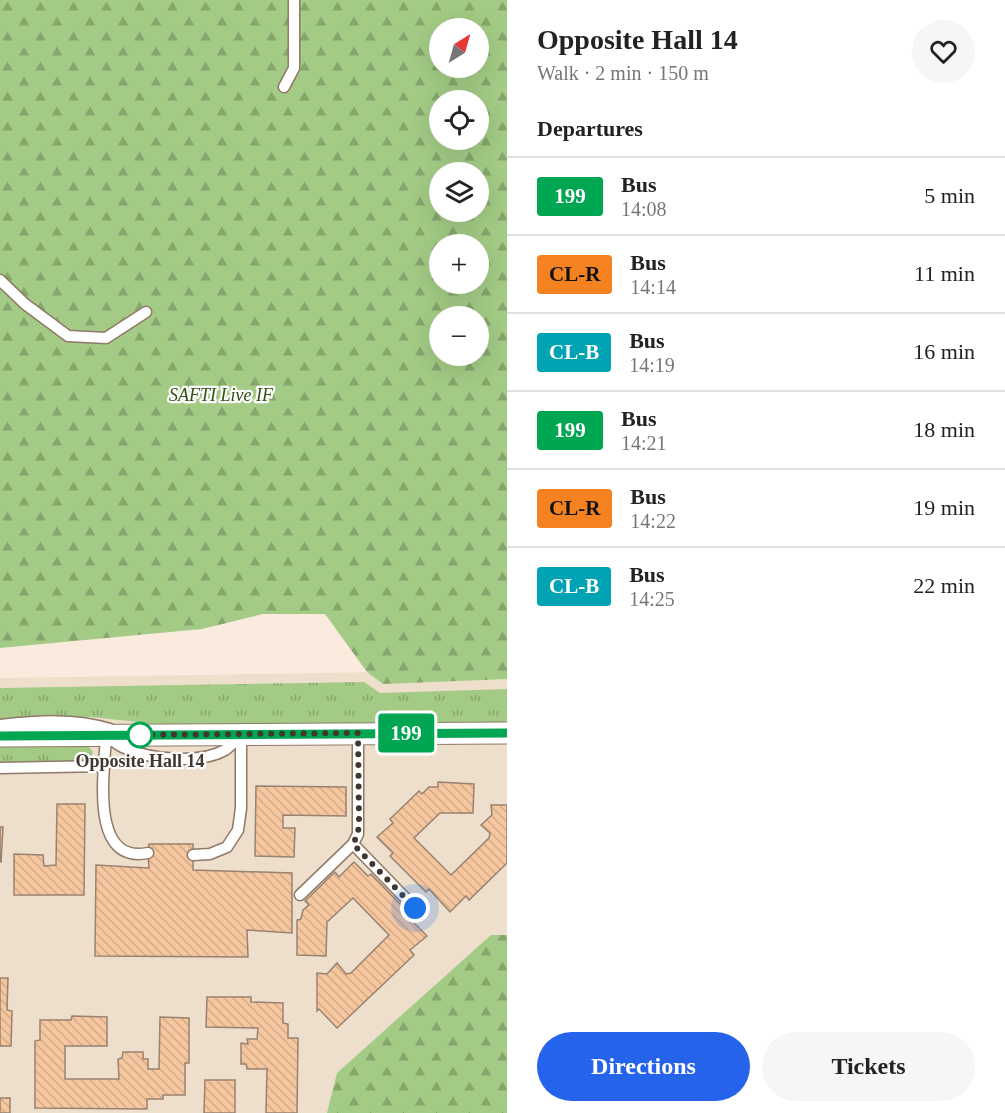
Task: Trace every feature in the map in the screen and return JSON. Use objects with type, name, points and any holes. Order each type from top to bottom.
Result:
[{"type":"street","points":[[0,736],[507,733]]},
{"type":"lane","points":[[284,87],[294,69],[294,0]]},
{"type":"lane","points":[[0,280],[25,304],[68,336],[106,338],[146,312]]},
{"type":"lane","points":[[0,725],[76,722],[95,724],[130,735]]},
{"type":"lane","points":[[300,895],[353,844],[358,834],[358,733]]},
{"type":"lane","points":[[106,735],[124,748],[172,759],[203,756],[226,749],[241,734]]},
{"type":"lane","points":[[193,855],[210,854],[227,848],[238,830],[241,808],[241,734]]},
{"type":"lane","points":[[106,735],[103,805],[105,827],[116,845],[135,854],[148,853]]},
{"type":"lane","points":[[0,768],[105,766]]},
{"type":"lane","points":[[353,844],[415,908]]},
{"type":"shaded area","points":[[507,670],[507,1113],[0,1113],[0,678]]},
{"type":"green space","name":"SAFTI Live IF","points":[[0,0],[507,0],[507,679],[383,684],[367,672],[325,614],[263,614],[202,629],[0,648]]},
{"type":"green space","points":[[364,682],[380,693],[507,689],[507,722],[157,724],[91,717],[0,722],[0,688]]},
{"type":"green space","points":[[82,745],[89,747],[93,752],[86,761],[0,762],[0,746]]},
{"type":"green space","points":[[491,935],[507,935],[507,1113],[327,1113],[337,1073]]},
{"type":"building","points":[[438,782],[474,784],[473,813],[440,813],[414,838],[451,875],[489,838],[490,833],[481,825],[492,815],[491,805],[507,805],[507,863],[469,900],[466,896],[450,912],[429,889],[426,892],[390,856],[393,853],[377,837],[393,823],[390,819],[419,791],[422,794],[429,787],[438,787]]},
{"type":"building","points":[[256,786],[346,787],[346,816],[283,815],[283,828],[295,828],[294,857],[255,856]]},
{"type":"building","points":[[57,804],[85,804],[84,895],[14,895],[14,854],[43,855],[44,866],[56,865]]},
{"type":"building","points":[[0,827],[3,827],[1,862],[0,862]]},
{"type":"building","points":[[149,844],[193,844],[193,870],[292,873],[292,933],[247,930],[248,957],[95,956],[96,865],[149,868]]},
{"type":"building","points":[[354,862],[368,876],[371,874],[406,910],[404,913],[427,936],[410,950],[414,955],[337,1028],[319,1009],[317,1011],[317,973],[327,974],[337,963],[346,974],[351,973],[389,935],[353,898],[327,922],[326,956],[297,955],[297,920],[301,919],[303,910],[309,905],[305,901],[335,872],[339,877]]},
{"type":"building","points":[[0,978],[8,978],[7,1010],[12,1011],[11,1046],[0,1046]]},
{"type":"building","points":[[207,997],[251,997],[251,1002],[283,1003],[283,1023],[288,1024],[288,1038],[298,1038],[297,1113],[266,1113],[267,1069],[247,1069],[246,1064],[241,1064],[241,1043],[248,1044],[247,1039],[257,1039],[258,1028],[206,1027]]},
{"type":"building","points":[[72,1016],[107,1017],[107,1046],[65,1046],[65,1079],[119,1079],[118,1059],[122,1058],[123,1052],[143,1052],[143,1059],[148,1059],[148,1069],[159,1069],[160,1017],[189,1018],[189,1063],[185,1063],[185,1095],[163,1095],[163,1099],[147,1099],[147,1109],[35,1108],[35,1041],[40,1040],[40,1020],[71,1020]]},
{"type":"building","points":[[205,1080],[235,1080],[235,1113],[204,1113]]},
{"type":"building","points":[[0,1098],[10,1098],[10,1113],[0,1113]]},
{"type":"bus line","name":"199","points":[[0,736],[507,733]]},
{"type":"place","name":"Opposite Hall 14","points":[[140,735]]},
{"type":"route","points":[[140,735],[130,735],[358,733],[359,820],[358,834],[353,844],[415,908]]}]
